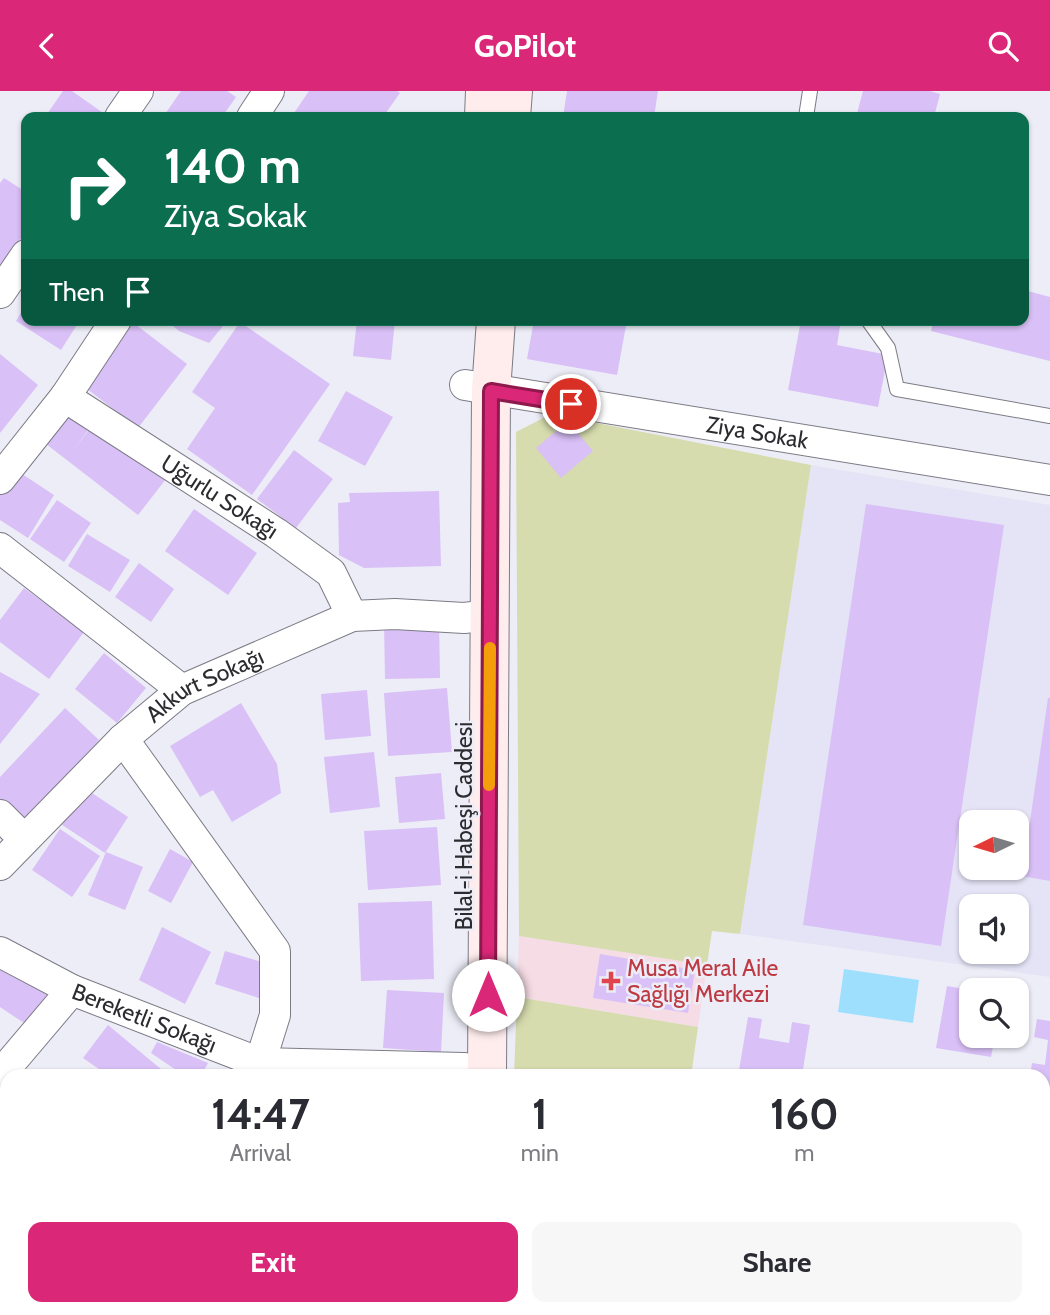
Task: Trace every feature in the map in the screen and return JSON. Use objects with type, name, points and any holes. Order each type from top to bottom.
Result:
[{"type":"street","points":[[123,112],[138,91]]},
{"type":"street","points":[[255,112],[269,91]]},
{"type":"street","points":[[484,112],[485,91]]},
{"type":"street","points":[[511,112],[513,91]]},
{"type":"street","points":[[0,293],[21,262]]},
{"type":"street","points":[[0,479],[65,397],[112,326]]},
{"type":"street","name":"Bilal-i Habeşi Caddesi","points":[[471,326],[478,388],[472,1069]]},
{"type":"street","name":"Bilal-i Habeşi Caddesi","points":[[478,388],[494,326]]},
{"type":"street","name":"Ziya Sokak","points":[[478,388],[1050,480]]},
{"type":"street","name":"Uğurlu Sokağı","points":[[65,397],[276,533],[331,573],[352,616]]},
{"type":"street","points":[[0,548],[182,690]]},
{"type":"street","name":"Akkurt Sokağı","points":[[0,865],[123,739],[182,690],[352,616],[395,614],[477,617]]},
{"type":"street","points":[[123,739],[275,951],[275,1015],[259,1069]]},
{"type":"street","points":[[0,815],[24,839]]},
{"type":"street","name":"Bereketli Sokağı","points":[[0,952],[72,990],[251,1069]]},
{"type":"street","points":[[5,1069],[72,990]]},
{"type":"lane","points":[[807,112],[810,91]]},
{"type":"lane","points":[[872,326],[888,348],[897,389],[1050,416]]},
{"type":"shaded area","points":[[811,465],[1050,505],[1050,977],[740,934]]},
{"type":"shaded area","name":"Musa Meral Aile Sağlığı Merkezi","points":[[519,936],[707,965],[698,1027],[517,997]]},
{"type":"green space","points":[[551,414],[811,465],[740,934],[712,931],[707,965],[519,936],[516,432]]},
{"type":"green space","points":[[517,997],[698,1027],[692,1069],[514,1069]]},
{"type":"water","points":[[844,969],[919,980],[913,1023],[838,1012]]},
{"type":"building","points":[[63,91],[72,91],[102,112],[48,112]]},
{"type":"building","points":[[181,91],[227,91],[236,97],[226,112],[166,112]]},
{"type":"building","points":[[309,91],[400,93],[387,112],[295,112]]},
{"type":"building","points":[[567,91],[658,91],[655,112],[564,112]]},
{"type":"building","points":[[863,91],[930,91],[940,94],[935,112],[857,112]]},
{"type":"building","points":[[4,178],[21,189],[21,239],[0,266],[0,183]]},
{"type":"building","points":[[1029,291],[1050,297],[1050,361],[931,331],[932,326],[1029,326]]},
{"type":"building","points":[[24,326],[76,326],[61,350]]},
{"type":"building","points":[[127,326],[138,326],[187,364],[138,428],[82,385]]},
{"type":"building","points":[[173,326],[223,326],[209,343]]},
{"type":"building","points":[[237,326],[246,326],[330,384],[252,495],[187,449],[215,408],[192,392]]},
{"type":"building","points":[[356,326],[394,326],[391,360],[353,356]]},
{"type":"building","points":[[533,326],[626,326],[617,375],[527,359]]},
{"type":"building","points":[[800,326],[840,326],[837,345],[888,355],[878,407],[788,390]]},
{"type":"building","points":[[0,354],[38,385],[0,433]]},
{"type":"building","points":[[346,391],[393,417],[365,466],[318,441]]},
{"type":"building","points":[[63,404],[91,426],[74,449],[95,422],[166,479],[138,515],[37,437]]},
{"type":"building","points":[[568,421],[593,451],[561,478],[536,448]]},
{"type":"building","points":[[294,450],[333,479],[296,528],[257,499]]},
{"type":"building","points":[[13,468],[54,495],[28,538],[0,520],[0,488]]},
{"type":"building","points":[[439,491],[441,566],[364,568],[339,555],[338,503],[350,502],[349,493]]},
{"type":"building","points":[[57,500],[91,523],[64,562],[30,539]]},
{"type":"building","points":[[866,504],[1004,525],[961,810],[959,810],[941,946],[803,925]]},
{"type":"building","points":[[194,509],[257,553],[228,595],[165,551]]},
{"type":"building","points":[[87,534],[130,560],[110,592],[68,566]]},
{"type":"building","points":[[139,563],[174,589],[151,622],[115,597]]},
{"type":"building","points":[[24,588],[84,632],[49,679],[0,642],[0,620]]},
{"type":"building","points":[[439,620],[440,678],[385,679],[384,621]]},
{"type":"building","points":[[104,653],[146,688],[117,723],[75,689]]},
{"type":"building","points":[[0,672],[40,694],[0,744]]},
{"type":"building","points":[[447,688],[452,752],[388,756],[384,693]]},
{"type":"building","points":[[367,690],[371,736],[325,740],[321,694]]},
{"type":"building","points":[[1050,698],[1050,881],[1029,877],[1029,828]]},
{"type":"building","points":[[241,703],[277,764],[281,793],[232,822],[213,790],[200,797],[170,746]]},
{"type":"building","points":[[65,708],[99,740],[20,825],[0,805],[0,777]]},
{"type":"building","points":[[374,752],[380,807],[330,813],[324,757]]},
{"type":"building","points":[[441,773],[445,819],[399,823],[395,777]]},
{"type":"building","points":[[80,785],[128,817],[105,853],[56,821]]},
{"type":"building","points":[[437,827],[441,885],[368,890],[364,831]]},
{"type":"building","points":[[60,829],[100,856],[72,897],[32,870]]},
{"type":"building","points":[[170,849],[193,862],[171,903],[148,891]]},
{"type":"building","points":[[106,852],[143,867],[125,910],[88,895]]},
{"type":"building","points":[[432,901],[434,979],[361,981],[358,903]]},
{"type":"building","points":[[162,927],[211,952],[185,1004],[139,980]]},
{"type":"building","points":[[225,951],[272,965],[262,999],[215,984]]},
{"type":"building","points":[[600,954],[695,970],[688,1013],[593,998]]},
{"type":"building","points":[[0,968],[49,992],[27,1025],[0,1007]]},
{"type":"building","points":[[947,986],[959,988],[959,1048],[993,1048],[991,1057],[936,1048]]},
{"type":"building","points":[[387,990],[444,993],[441,1052],[383,1048]]},
{"type":"building","points":[[748,1017],[762,1019],[759,1038],[789,1043],[792,1022],[810,1025],[803,1069],[739,1069]]},
{"type":"building","points":[[1037,1019],[1050,1021],[1050,1069],[1031,1069],[1032,1063],[1045,1065],[1048,1040],[1034,1037]]},
{"type":"building","points":[[108,1025],[161,1069],[99,1069],[83,1058]]},
{"type":"building","points":[[157,1042],[208,1063],[205,1069],[175,1069],[151,1053]]},
{"type":"slow traffic","points":[[489,785],[490,648]]},
{"type":"place","name":"Musa Meral Aile Sağlığı Merkezi","points":[[611,981]]},
{"type":"route","points":[[488,995],[491,391],[571,404]]}]
